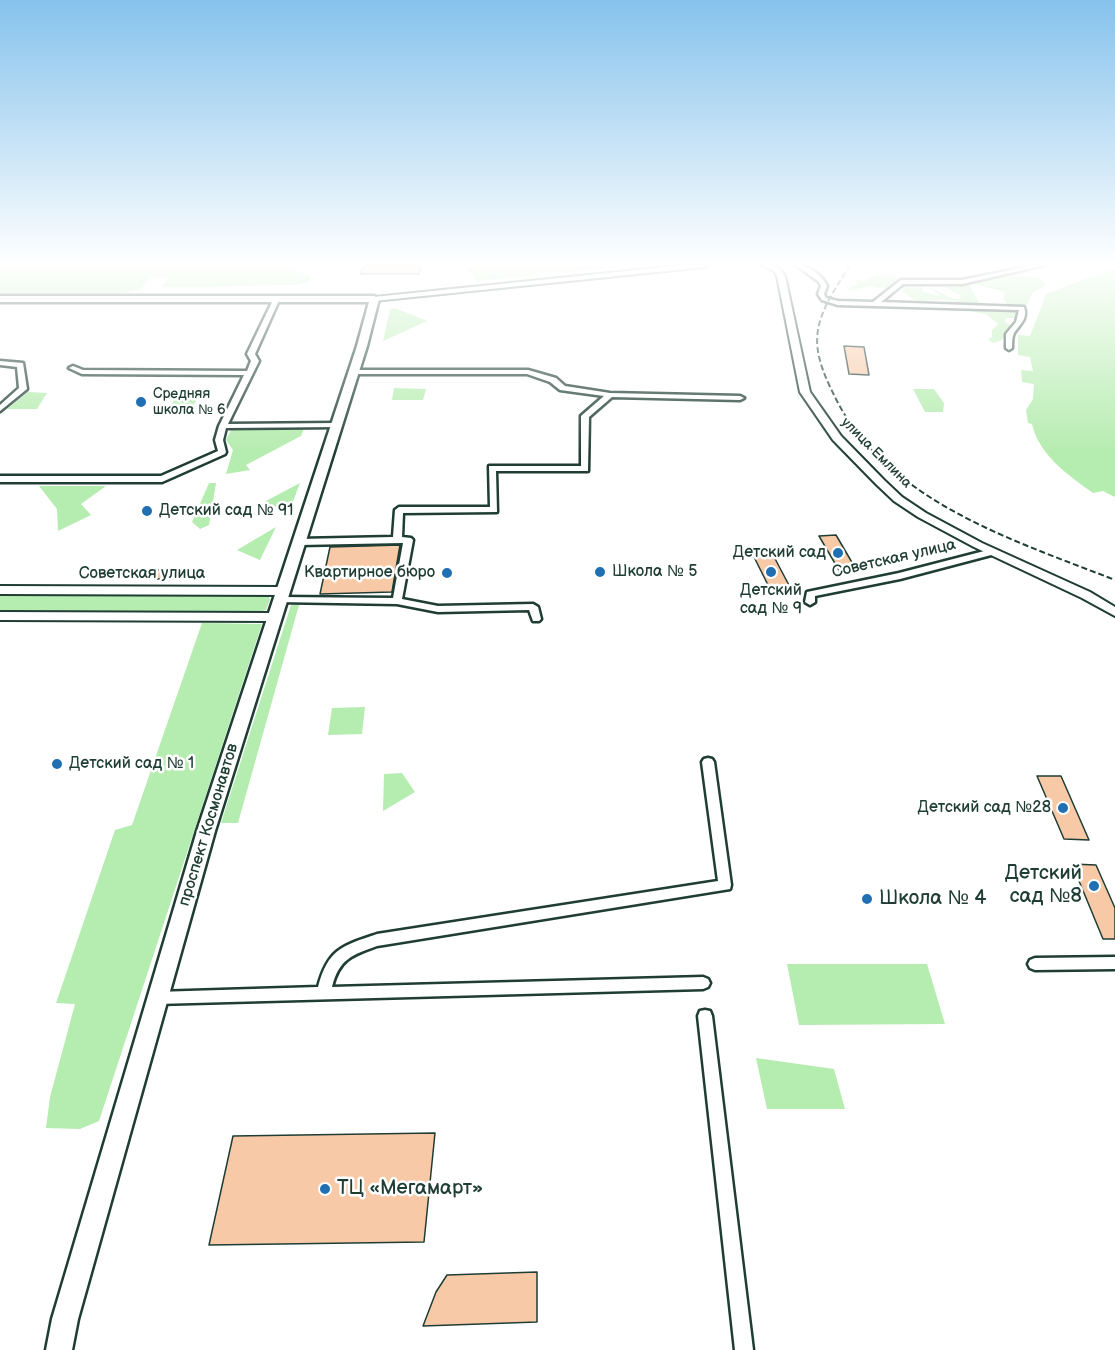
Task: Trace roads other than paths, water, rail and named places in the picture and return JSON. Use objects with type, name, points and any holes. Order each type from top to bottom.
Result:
[{"type":"main road","name":"проспект Космонавтов","points":[[59,1350],[65,1319],[156,998],[367,328]]},
{"type":"street","points":[[0,479],[162,479],[222,452],[219,440],[223,426],[255,361],[251,354],[263,328]]},
{"type":"street","name":"улица Емлина","points":[[792,328],[801,383],[815,409],[828,426],[898,499],[922,515],[992,552],[1086,595],[1115,612]]},
{"type":"street","points":[[1009,348],[1009,334],[1016,328]]},
{"type":"street","points":[[0,363],[20,365],[23,389],[0,409]]},
{"type":"street","points":[[73,368],[82,372],[249,373]]},
{"type":"street","points":[[354,372],[528,372],[553,380],[563,388],[610,395],[740,398]]},
{"type":"street","points":[[397,540],[399,510],[494,510],[492,468],[585,469],[585,416],[610,395]]},
{"type":"street","points":[[223,426],[336,426]]},
{"type":"street","points":[[299,542],[408,540],[397,601]]},
{"type":"street","name":"Советская улица","points":[[810,602],[810,594],[900,576],[992,552]]},
{"type":"street","name":"Советская улица","points":[[0,590],[279,603]]},
{"type":"street","points":[[0,615],[279,603],[397,601],[438,609],[533,607],[536,619]]},
{"type":"street","points":[[323,993],[329,967],[345,951],[377,940],[725,885],[708,762]]},
{"type":"street","points":[[1035,964],[1115,963]]},
{"type":"street","points":[[156,998],[703,983]]},
{"type":"street","points":[[705,1016],[744,1350]]},
{"type":"railway","points":[[818,328],[817,347],[830,387],[857,432],[885,463],[918,490],[955,512],[995,532],[1115,580]]},
{"type":"place","name":"Средняя школа № 6","points":[[141,402]]},
{"type":"place","name":"Детский сад № 91","points":[[147,511]]},
{"type":"place","name":"Детский сад","points":[[838,553]]},
{"type":"place","name":"Школа № 5","points":[[600,572]]},
{"type":"place","name":"Детский сад № 9","points":[[771,572]]},
{"type":"place","name":"Квартирное бюро","points":[[447,573]]},
{"type":"place","name":"Детский сад № 1","points":[[57,764]]},
{"type":"place","name":"Детский сад №28","points":[[1063,808]]},
{"type":"place","name":"Детский сад №8","points":[[1094,886]]},
{"type":"place","name":"Школа № 4","points":[[867,899]]},
{"type":"place","name":"ТЦ «Мегамарт»","points":[[325,1189]]}]
